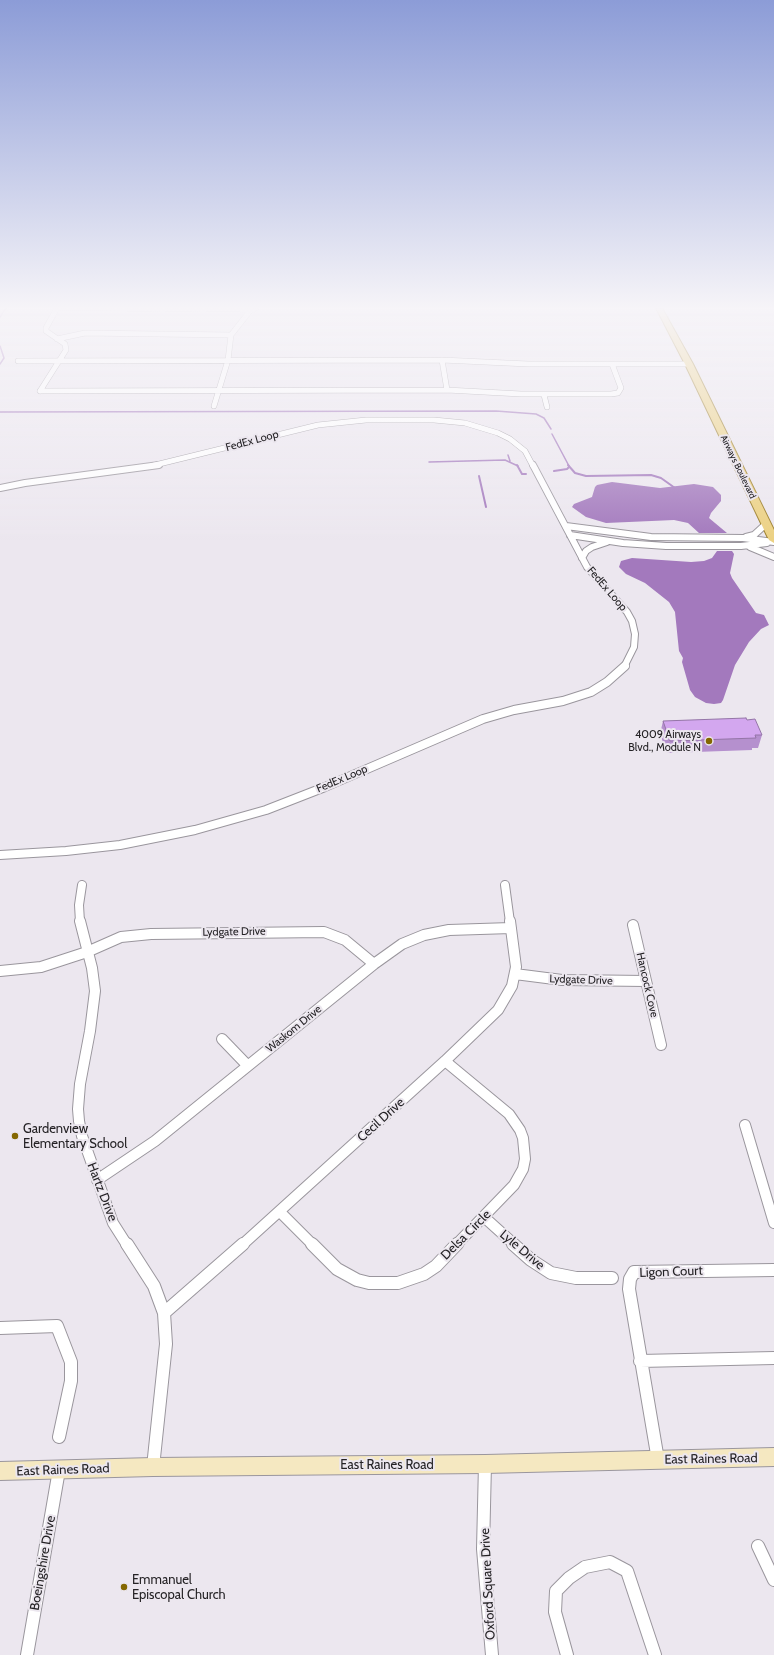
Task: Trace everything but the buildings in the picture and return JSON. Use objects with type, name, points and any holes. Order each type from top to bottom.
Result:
[{"type":"main road","name":"Airways Boulevard","points":[[699,385],[774,541]]},
{"type":"main road","name":"East Raines Road","points":[[0,1472],[153,1467],[485,1464],[774,1457]]},
{"type":"street","points":[[43,385],[40,391],[447,390],[544,395],[611,394],[618,392],[621,388],[620,385]]},
{"type":"street","points":[[214,406],[220,385]]},
{"type":"street","points":[[446,385],[447,390]]},
{"type":"street","points":[[544,395],[547,407]]},
{"type":"street","name":"FedEx Loop","points":[[0,488],[25,483],[161,464],[318,425],[366,420],[446,420],[466,423],[492,430],[510,439],[520,446],[527,454],[582,558],[595,577],[627,612],[632,621],[635,634],[634,647],[628,662],[622,670],[591,692],[568,700],[514,710],[483,719],[319,789],[259,812],[222,823],[120,845],[66,852],[0,855]]},
{"type":"street","points":[[743,538],[754,535],[766,524]]},
{"type":"street","points":[[566,526],[636,536],[678,538],[743,538],[774,541]]},
{"type":"street","points":[[570,535],[646,545],[681,547],[741,546],[774,541]]},
{"type":"street","points":[[678,538],[681,547]]},
{"type":"street","points":[[582,558],[586,551],[592,546],[612,541]]},
{"type":"street","points":[[741,546],[754,548],[774,557]]},
{"type":"street","name":"Hartz Drive","points":[[82,885],[78,916],[94,980],[94,1002],[80,1084],[78,1109],[82,1136],[96,1180],[113,1223],[154,1286],[164,1313],[166,1344],[153,1467]]},
{"type":"street","name":"Cecil Drive","points":[[164,1313],[280,1212],[445,1061],[498,1010],[508,994],[515,974],[516,959],[505,885]]},
{"type":"street","name":"Hancock Cove","points":[[633,925],[661,1044]]},
{"type":"street","name":"Waskom Drive","points":[[96,1180],[155,1141],[374,964],[402,944],[424,935],[449,930],[511,928]]},
{"type":"street","name":"Lydgate Drive","points":[[0,971],[41,967],[87,952],[111,940],[139,934],[316,931],[338,936],[374,964]]},
{"type":"street","name":"Lydgate Drive","points":[[515,974],[562,980],[646,981]]},
{"type":"street","points":[[222,1039],[248,1066]]},
{"type":"street","name":"Delsa Circle","points":[[280,1212],[337,1269],[357,1280],[383,1284],[412,1279],[424,1274],[436,1266],[484,1217],[519,1178],[525,1159],[523,1138],[520,1130],[509,1114],[445,1061]]},
{"type":"street","points":[[745,1125],[774,1223]]},
{"type":"street","name":"Lyle Drive","points":[[484,1217],[530,1260],[551,1273],[576,1278],[612,1278]]},
{"type":"street","name":"Ligon Court","points":[[658,1460],[629,1289],[630,1279],[634,1272],[774,1270]]},
{"type":"street","points":[[0,1328],[57,1326],[71,1362],[71,1381],[59,1437]]},
{"type":"street","points":[[640,1361],[774,1358]]},
{"type":"street","name":"Oxford Square Drive","points":[[485,1464],[483,1549],[492,1655]]},
{"type":"street","name":"Boeingshire Drive","points":[[27,1655],[59,1470]]},
{"type":"street","points":[[758,1546],[774,1580]]},
{"type":"street","points":[[566,1655],[555,1612],[556,1591],[569,1578],[585,1567],[600,1562],[610,1562],[627,1571],[655,1655]]},
{"type":"shaded area","points":[[612,482],[660,488],[694,484],[713,487],[721,495],[721,501],[711,513],[709,518],[727,533],[699,533],[688,523],[674,520],[606,523],[586,517],[572,507],[574,504],[592,497],[597,485]]},
{"type":"shaded area","points":[[717,551],[732,551],[734,554],[730,573],[732,578],[756,613],[764,615],[769,625],[761,629],[749,642],[735,665],[723,700],[721,703],[714,704],[706,703],[695,697],[690,690],[682,662],[683,658],[679,651],[675,612],[669,602],[645,583],[626,574],[619,567],[621,561],[632,558],[691,562],[704,561],[712,558]]},
{"type":"waterway","points":[[0,412],[496,411],[536,414],[544,418],[551,429]]},
{"type":"waterway","points":[[552,434],[569,466]]},
{"type":"waterway","points":[[508,455],[510,461]]},
{"type":"waterway","points":[[429,462],[505,460],[517,466]]},
{"type":"waterway","points":[[568,465],[575,473],[586,476],[651,475],[661,478],[675,488]]},
{"type":"waterway","points":[[517,466],[522,474],[526,474]]},
{"type":"waterway","points":[[554,471],[567,469],[569,467]]},
{"type":"waterway","points":[[479,476],[486,507]]},
{"type":"place","name":"4009 Airways Blvd., Module N","points":[[709,741]]},
{"type":"place","name":"Gardenview Elementary School","points":[[15,1136]]},
{"type":"place","name":"Emmanuel Episcopal Church","points":[[124,1587]]}]
